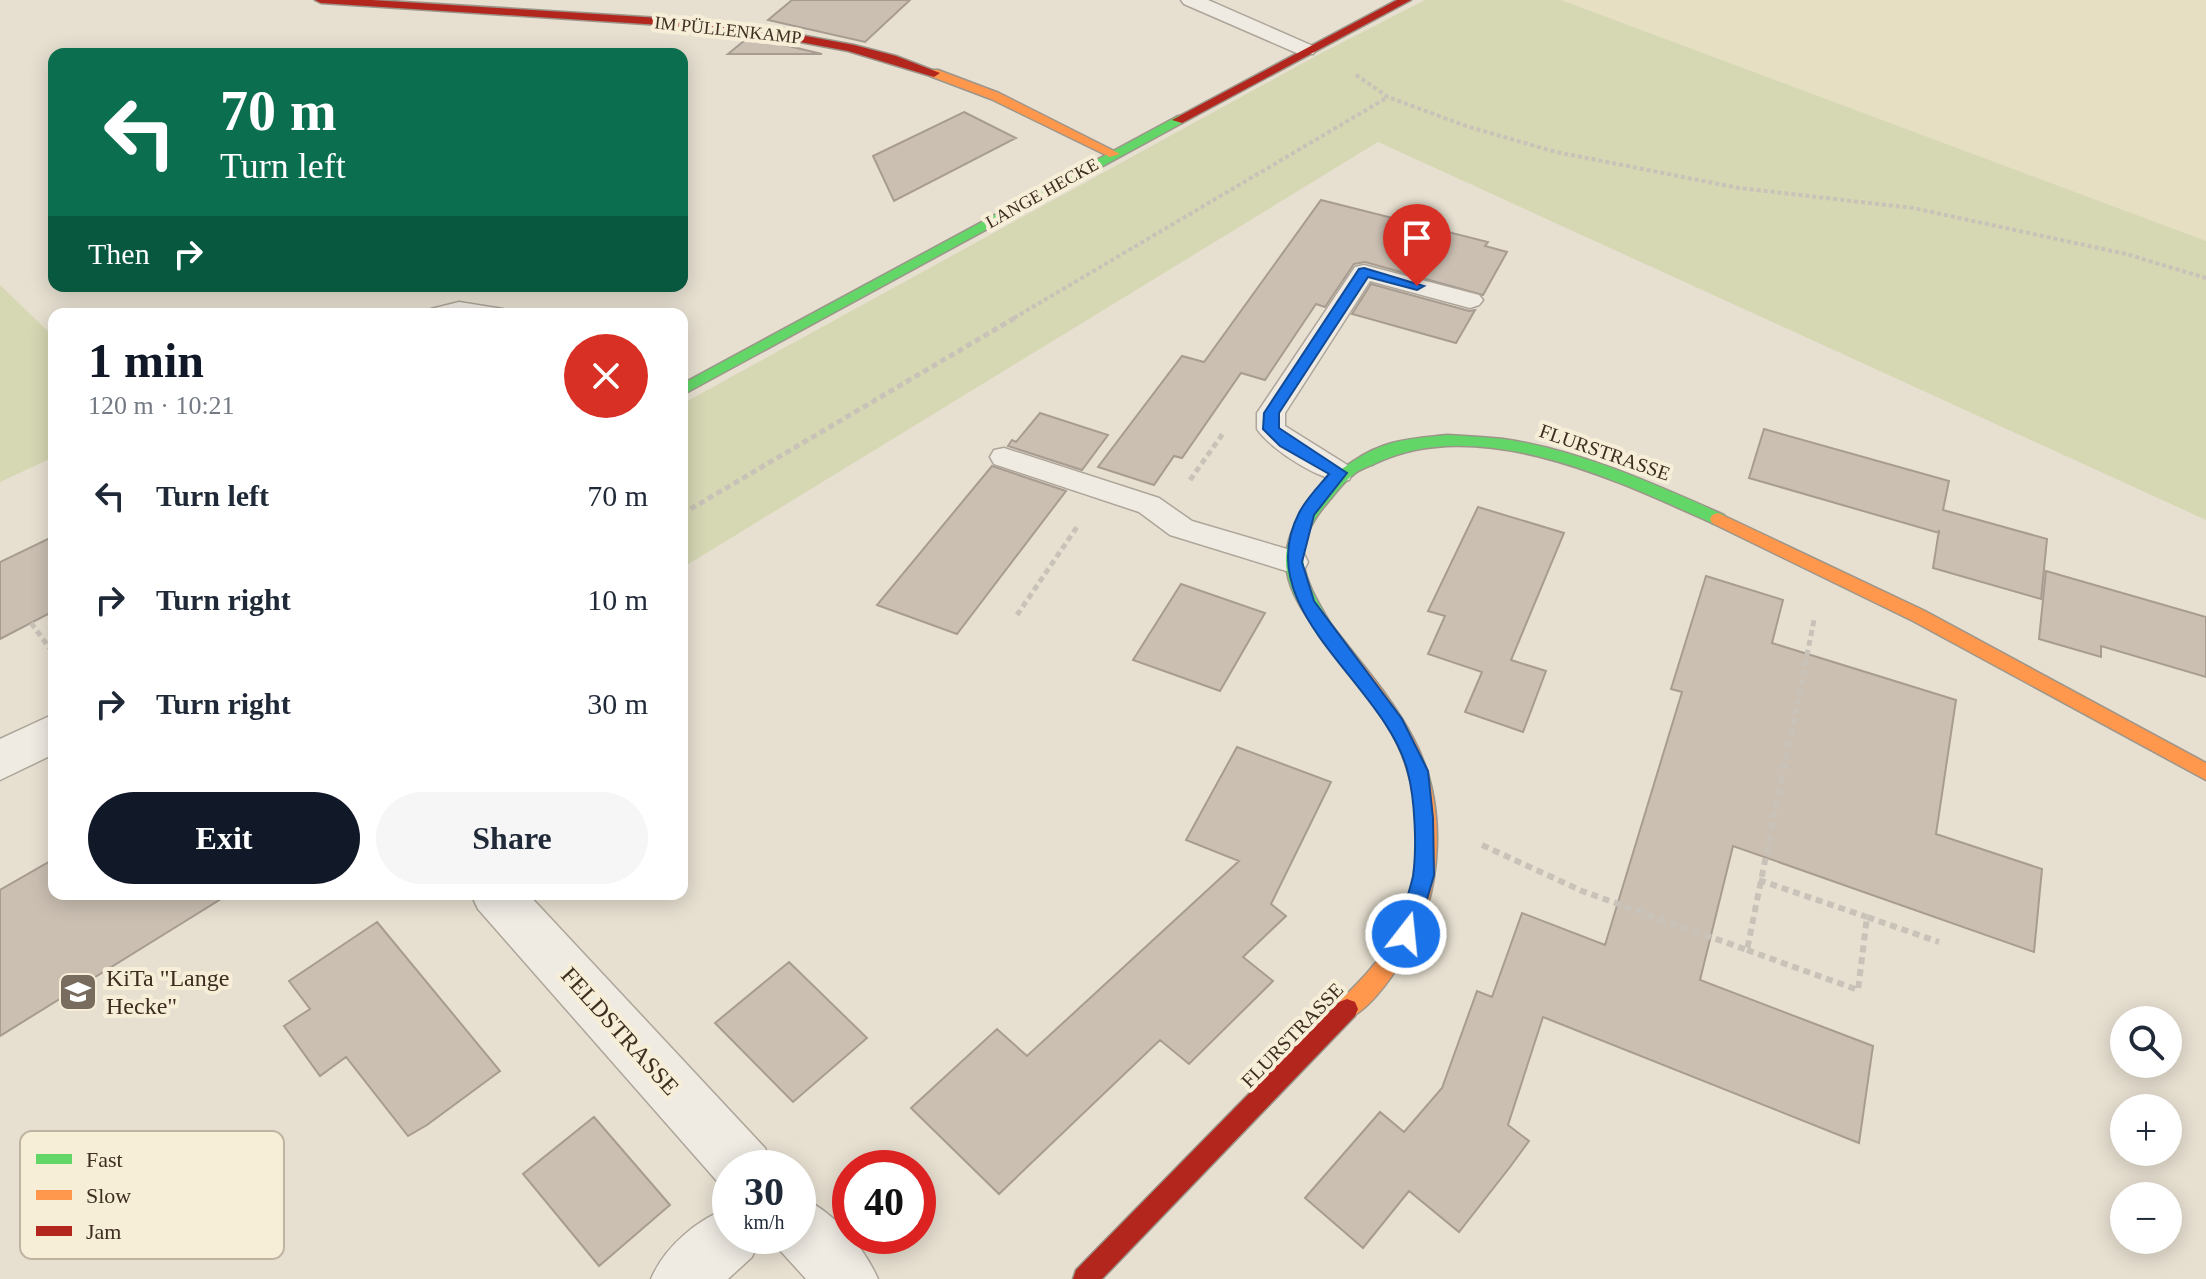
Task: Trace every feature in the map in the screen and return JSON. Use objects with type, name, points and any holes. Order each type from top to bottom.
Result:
[{"type":"street","name":"IM PÜLLENKAMP","points":[[321,0],[684,23],[776,32],[907,63],[995,96],[1114,154]]},
{"type":"street","name":"LANGE HECKE","points":[[688,387],[1306,50],[1405,0]]},
{"type":"street","name":"FLURSTRASSE","points":[[1085,1279],[1368,988],[1406,934],[1423,875],[1423,818],[1418,771],[1395,724],[1306,603],[1293,562],[1306,514],[1339,473],[1391,448],[1453,440],[1518,445],[1576,461],[1674,499],[1825,568],[1988,649],[2206,772]]},
{"type":"street","points":[[0,761],[48,735]]},
{"type":"street","name":"FELDSTRASSE","points":[[501,900],[728,1150]]},
{"type":"street","points":[[816,1245],[847,1279]]},
{"type":"street","points":[[682,1279],[712,1253]]},
{"type":"lane","points":[[1191,0],[1306,50]]},
{"type":"lane","points":[[1339,473],[1286,442],[1271,429],[1271,413],[1364,272],[1470,300]]},
{"type":"lane","points":[[1004,457],[1149,505],[1181,528],[1293,562]]},
{"type":"path","points":[[1306,50],[1357,76],[1388,97],[1466,126],[1556,152],[1739,188],[1913,208],[2126,254],[2206,278]]},
{"type":"path","points":[[688,510],[1388,97]]},
{"type":"path","points":[[1165,516],[1234,418],[1271,429]]},
{"type":"path","points":[[1017,615],[1103,490]]},
{"type":"path","points":[[1747,950],[1825,568]]},
{"type":"path","points":[[31,623],[48,646]]},
{"type":"path","points":[[1423,818],[1582,891],[1858,990],[1867,917]]},
{"type":"path","points":[[1759,880],[1939,942]]},
{"type":"shaded area","points":[[1561,0],[2206,0],[2206,241]]},
{"type":"green space","points":[[1425,0],[1561,0],[2206,241],[2206,520],[1378,142],[688,564],[688,401],[1314,57]]},
{"type":"green space","points":[[0,285],[48,331],[48,460],[0,482]]},
{"type":"building","points":[[792,0],[910,0],[865,42],[768,20]]},
{"type":"building","points":[[745,40],[776,43],[822,54],[728,54]]},
{"type":"building","points":[[964,112],[1016,138],[894,201],[873,156]]},
{"type":"building","points":[[1321,200],[1488,242],[1485,246],[1507,252],[1483,295],[1365,262],[1354,264],[1325,307],[1316,304],[1265,380],[1241,373],[1182,458],[1174,456],[1154,485],[1098,467],[1182,356],[1204,362]]},
{"type":"building","points":[[1371,284],[1469,311],[1475,310],[1456,343],[1352,314]]},
{"type":"building","points":[[1040,413],[1108,435],[1082,470],[1008,446],[1012,440],[1016,442]]},
{"type":"building","points":[[1764,429],[1949,481],[1943,510],[2047,539],[2041,599],[1933,568],[1939,533],[1749,478]]},
{"type":"building","points":[[992,466],[1066,491],[957,634],[877,605]]},
{"type":"building","points":[[1478,507],[1564,533],[1511,660],[1546,671],[1523,732],[1465,712],[1482,672],[1428,654],[1445,616],[1428,611]]},
{"type":"building","points":[[48,539],[48,614],[0,639],[0,562]]},
{"type":"building","points":[[2046,571],[2206,617],[2206,677],[2101,646],[2101,657],[2039,639]]},
{"type":"building","points":[[1706,576],[1783,600],[1772,643],[1956,700],[1936,834],[2042,869],[2034,952],[1733,846],[1700,980],[1873,1046],[1859,1143],[1543,1017],[1508,1125],[1529,1141],[1510,1167],[1459,1232],[1409,1191],[1363,1248],[1305,1198],[1380,1112],[1404,1132],[1442,1088],[1477,991],[1492,997],[1522,913],[1605,945],[1682,692],[1671,689]]},
{"type":"building","points":[[1181,584],[1265,613],[1220,691],[1133,660]]},
{"type":"building","points":[[1237,747],[1331,782],[1271,904],[1286,916],[1243,957],[1273,981],[1189,1064],[1160,1040],[999,1194],[911,1108],[997,1029],[1027,1056],[1239,861],[1186,840]]},
{"type":"building","points":[[48,862],[48,900],[219,900],[0,1036],[0,890]]},
{"type":"building","points":[[377,922],[500,1071],[408,1136],[346,1057],[320,1076],[284,1026],[310,1009],[289,981]]},
{"type":"building","points":[[789,962],[867,1038],[793,1102],[715,1023]]},
{"type":"building","points":[[594,1117],[670,1205],[599,1266],[523,1174]]},
{"type":"traffic: fast","points":[[688,387],[1178,120]]},
{"type":"traffic: fast","points":[[1324,628],[1305,599],[1295,572],[1294,558],[1301,529],[1310,512],[1347,470],[1394,447],[1447,440],[1504,445],[1563,458],[1619,477],[1718,519]]},
{"type":"traffic: slow","points":[[934,73],[995,96],[1114,154]]},
{"type":"traffic: slow","points":[[1718,519],[1919,616],[2206,772]]},
{"type":"traffic: slow","points":[[1324,628],[1398,727],[1415,764],[1425,814],[1425,866],[1414,916],[1392,957],[1347,1009]]},
{"type":"traffic: jam","points":[[321,0],[676,23],[763,32],[850,48],[934,73]]},
{"type":"traffic: jam","points":[[1178,120],[1405,0]]},
{"type":"traffic: jam","points":[[1085,1279],[1347,1009]]},
{"type":"place","name":"KiTa \"Lange Hecke\"","points":[[78,992]]},
{"type":"route","points":[[1406,934],[1423,875],[1423,818],[1418,771],[1395,724],[1306,603],[1293,562],[1306,514],[1339,473],[1286,442],[1271,429],[1271,413],[1364,272],[1417,286]]}]
